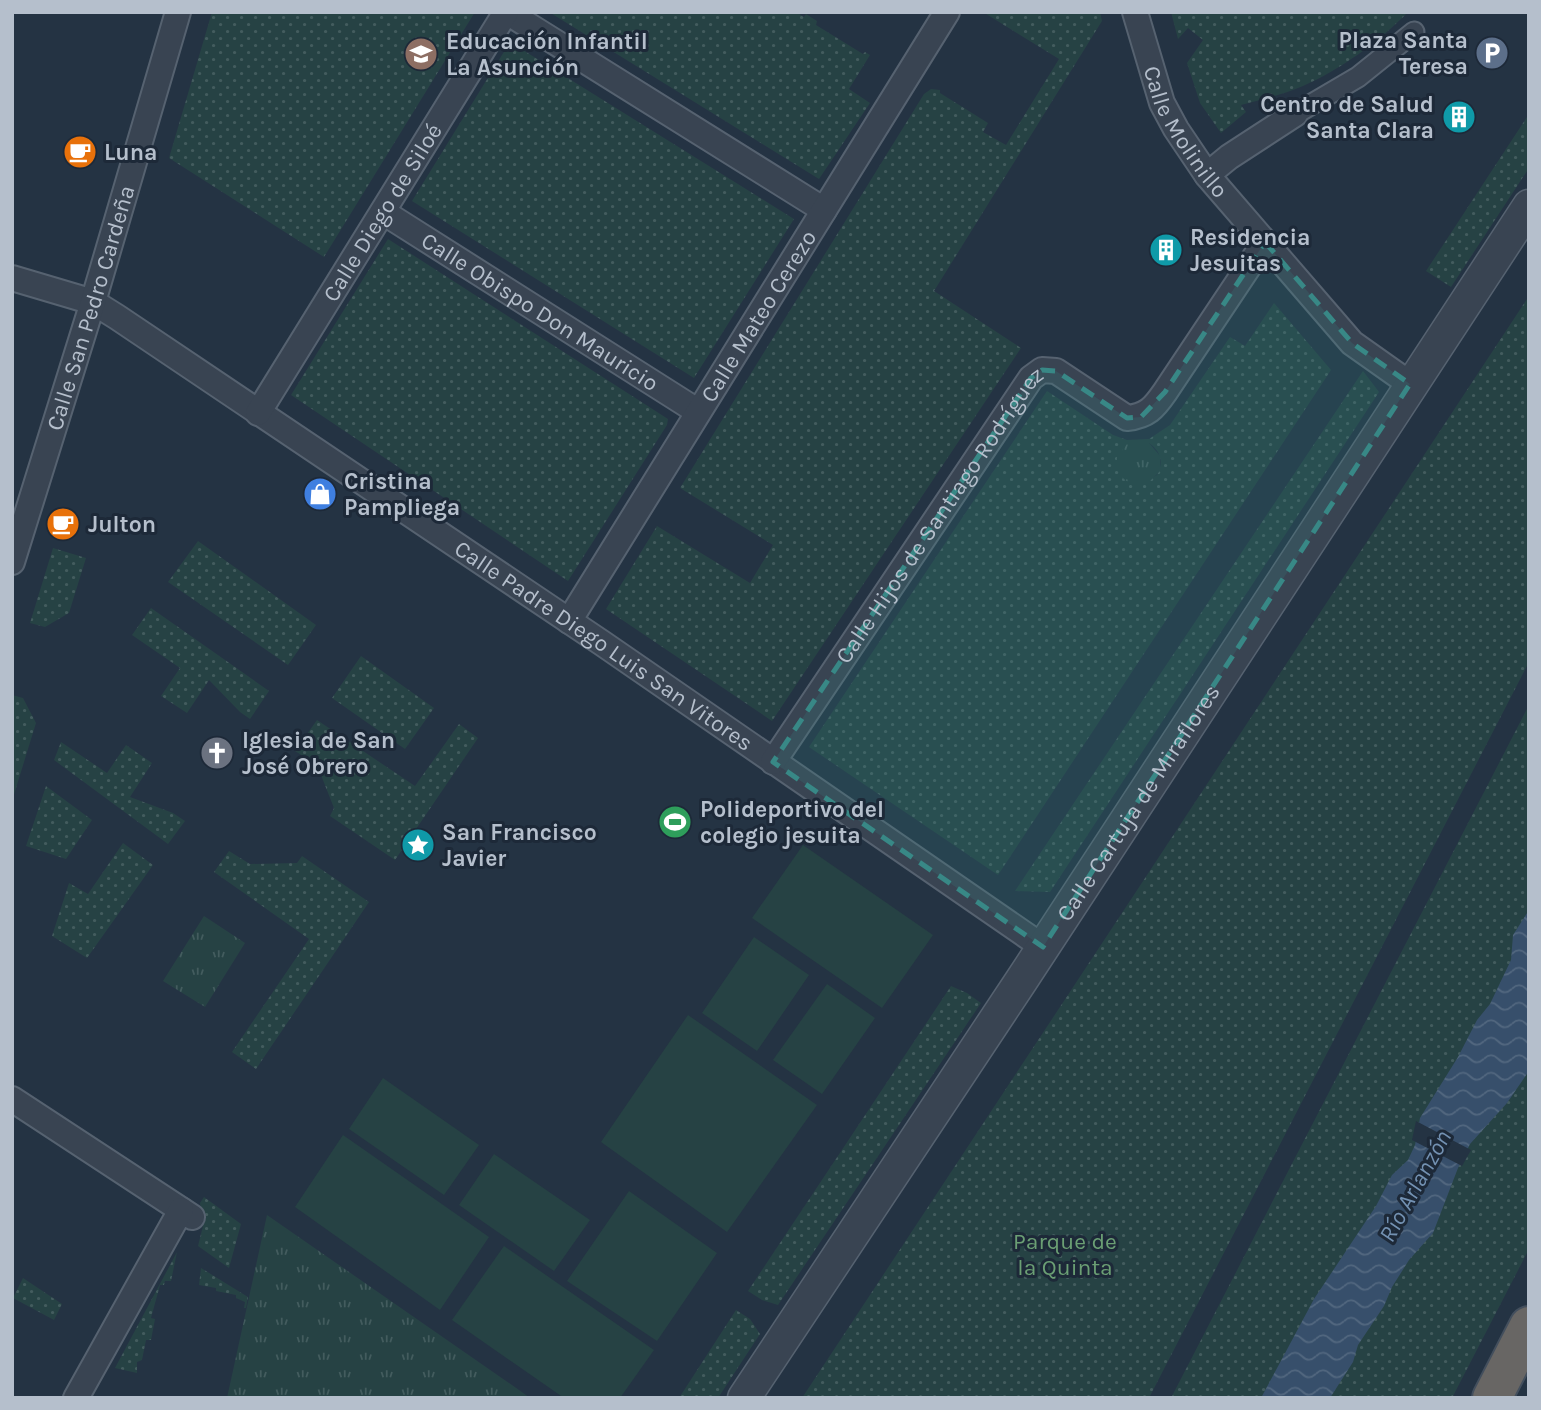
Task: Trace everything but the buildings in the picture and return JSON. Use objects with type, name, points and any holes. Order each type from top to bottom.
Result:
[{"type":"highway","points":[[1492,1398],[1529,1326]]},
{"type":"street","name":"Calle San Pedro Cardeña","points":[[12,562],[93,302],[178,12]]},
{"type":"street","points":[[506,12],[824,210]]},
{"type":"street","name":"Calle Diego de Siloé","points":[[258,413],[506,12]]},
{"type":"street","name":"Calle Mateo Cerezo","points":[[569,621],[947,12]]},
{"type":"street","name":"Calle Molinillo","points":[[1135,12],[1162,103],[1207,175],[1352,343],[1410,383]]},
{"type":"street","points":[[1207,175],[1229,157],[1295,114],[1358,77],[1414,32]]},
{"type":"street","name":"Calle Cartuja de Miraflores","points":[[744,1398],[1529,206]]},
{"type":"street","name":"Calle Obispo Don Mauricio","points":[[383,212],[697,411]]},
{"type":"street","name":"Calle Hijos de Santiago Rodríguez","points":[[773,762],[1031,379],[1042,370],[1056,371],[1127,418],[1141,417],[1153,410],[1265,242]]},
{"type":"street","name":"Calle Padre Diego Luis San Vitores","points":[[12,278],[93,302],[569,621],[1043,947]]},
{"type":"street","points":[[12,1099],[187,1214],[76,1398]]},
{"type":"highlighted area","points":[[1265,242],[1352,343],[1410,384],[1043,947],[773,762],[1031,378],[1042,370],[1056,371],[1127,418],[1141,417],[1165,392]]},
{"type":"green space","points":[[212,12],[475,12],[324,257],[169,158]]},
{"type":"green space","points":[[549,12],[796,12],[804,17],[806,14],[817,21],[816,25],[863,54],[865,52],[870,55],[849,89],[870,103],[819,179]]},
{"type":"green space","points":[[983,12],[1100,12],[1102,21],[934,291],[1021,348],[772,721],[606,609],[657,526],[750,583],[773,545],[680,488],[924,94],[931,89],[940,90],[940,93],[988,123],[983,132],[1006,145],[1059,59]]},
{"type":"green space","points":[[1171,12],[1408,12],[1372,44],[1331,72],[1295,89],[1241,105],[1246,112],[1221,133],[1200,103],[1187,63],[1203,40],[1188,28],[1178,39]]},
{"type":"green space","points":[[510,42],[794,219],[694,378],[412,201]]},
{"type":"green space","points":[[1529,114],[1529,168],[1451,287],[1426,271]]},
{"type":"green space","points":[[388,239],[668,419],[667,425],[568,581],[291,395]]},
{"type":"green space","name":"Parque de la Quinta","points":[[1529,296],[1529,662],[1149,1398],[802,1398]]},
{"type":"green space","points":[[1274,303],[1331,370],[998,875],[809,747],[1047,391],[1113,435],[1127,440],[1128,482],[1143,484],[1157,475],[1161,462],[1159,453],[1149,443],[1149,439],[1170,425],[1230,337],[1245,346]]},
{"type":"green space","points":[[1363,371],[1379,392],[1050,892],[1015,891]]},
{"type":"green space","points":[[1149,439],[1149,443],[1160,456],[1160,471],[1148,483],[1129,482],[1118,470],[1117,457],[1127,440]]},
{"type":"green space","points":[[198,541],[316,625],[288,665],[168,582]]},
{"type":"green space","points":[[53,548],[86,558],[69,613],[45,627],[30,623]]},
{"type":"green space","points":[[151,608],[269,691],[250,719],[209,680],[187,713],[161,696],[180,668],[132,635]]},
{"type":"green space","points":[[361,656],[434,708],[405,749],[332,698]]},
{"type":"green space","points":[[12,695],[23,698],[36,723],[12,801]]},
{"type":"green space","points":[[1529,705],[1529,1249],[1452,1398],[1171,1398]]},
{"type":"green space","points":[[317,720],[415,786],[459,724],[478,738],[395,860],[330,816],[334,808],[317,765],[295,751]]},
{"type":"green space","points":[[61,742],[107,773],[126,745],[152,763],[130,797],[173,813],[185,821],[168,844],[54,760]]},
{"type":"green space","points":[[46,786],[92,820],[66,859],[26,846]]},
{"type":"green space","points":[[123,843],[153,865],[87,958],[52,936],[69,883],[88,894]]},
{"type":"green space","points":[[803,845],[933,935],[882,1008],[752,918]]},
{"type":"green space","points":[[229,851],[250,864],[297,863],[302,856],[369,902],[256,1069],[232,1052],[309,939],[214,872]]},
{"type":"green space","points":[[204,916],[245,943],[205,1007],[163,981]]},
{"type":"green space","points":[[754,937],[809,975],[757,1051],[702,1013]]},
{"type":"green space","points":[[827,984],[875,1018],[822,1094],[773,1060]]},
{"type":"green space","points":[[951,986],[981,1003],[778,1305],[762,1300],[748,1291]]},
{"type":"green space","points":[[688,1015],[817,1105],[727,1232],[601,1142]]},
{"type":"green space","points":[[383,1078],[479,1145],[444,1195],[349,1129]]},
{"type":"green space","points":[[343,1135],[489,1237],[440,1310],[295,1207]]},
{"type":"green space","points":[[494,1154],[590,1220],[554,1271],[459,1205]]},
{"type":"green space","points":[[629,1191],[717,1253],[657,1341],[567,1281]]},
{"type":"green space","points":[[204,1197],[241,1224],[229,1268],[198,1246],[203,1226],[200,1203]]},
{"type":"green space","points":[[267,1215],[519,1390],[530,1398],[227,1398]]},
{"type":"green space","points":[[504,1246],[654,1350],[620,1398],[564,1398],[452,1320]]},
{"type":"green space","points":[[177,1252],[171,1281],[160,1285],[151,1318],[155,1319],[151,1340],[146,1340],[142,1360],[137,1362],[137,1373],[115,1368]]},
{"type":"green space","points":[[201,1268],[248,1297],[246,1308],[245,1302],[236,1298],[236,1295],[199,1285]]},
{"type":"green space","points":[[23,1278],[62,1304],[54,1320],[13,1298]]},
{"type":"green space","points":[[736,1310],[750,1319],[760,1334],[718,1398],[679,1398]]},
{"type":"water","name":"Río Arlanzón","points":[[1529,910],[1529,1071],[1507,1103],[1470,1144],[1433,1233],[1409,1260],[1392,1287],[1384,1306],[1358,1345],[1353,1362],[1330,1398],[1261,1398],[1314,1299],[1376,1206],[1392,1175],[1408,1160],[1415,1145],[1420,1118],[1458,1057],[1477,1020],[1490,1004],[1511,960],[1513,935]]},
{"type":"pier","points":[[1416,1121],[1471,1150],[1462,1166],[1412,1140]]},
{"type":"place","name":"Plaza Santa Teresa","points":[[1492,53]]},
{"type":"place","name":"Educación Infantil La Asunción","points":[[421,54]]},
{"type":"place","name":"Centro de Salud Santa Clara","points":[[1459,117]]},
{"type":"place","name":"Luna","points":[[80,152]]},
{"type":"place","name":"Residencia Jesuitas","points":[[1166,250]]},
{"type":"place","name":"Cristina Pampliega","points":[[320,494]]},
{"type":"place","name":"Julton","points":[[63,524]]},
{"type":"place","name":"Iglesia de San José Obrero","points":[[217,753]]},
{"type":"place","name":"Polideportivo del colegio jesuita","points":[[675,822]]},
{"type":"place","name":"San Francisco Javier","points":[[418,845]]}]
